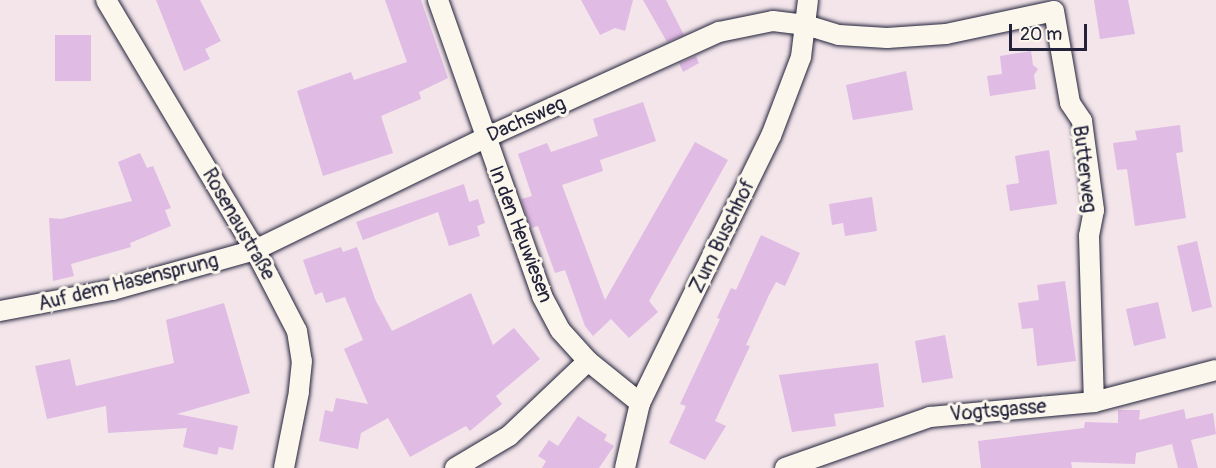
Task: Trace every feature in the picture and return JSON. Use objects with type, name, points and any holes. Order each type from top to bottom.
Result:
[{"type":"street","name":"Rosenaustraße","points":[[106,0],[255,250],[297,332],[302,361],[284,468]]},
{"type":"street","name":"In den Heuwiesen","points":[[438,0],[542,296],[560,330],[588,361],[640,404]]},
{"type":"street","name":"Zum Buschhof","points":[[626,468],[640,404],[771,136],[801,57],[807,24],[808,0]]},
{"type":"street","name":"Butterweg","points":[[807,24],[839,35],[887,38],[946,34],[1054,11],[1070,103],[1082,121],[1094,210],[1089,236],[1094,402]]},
{"type":"street","name":"Dachsweg","points":[[255,250],[485,138],[719,32],[773,21],[807,24]]},
{"type":"street","name":"Auf dem Hasensprung","points":[[0,312],[112,290],[255,250]]},
{"type":"street","points":[[455,468],[509,436],[588,361]]},
{"type":"street","name":"Vogtsgasse","points":[[785,468],[930,417],[1094,402],[1216,370]]},
{"type":"building","points":[[156,0],[200,0],[221,41],[205,49],[210,59],[184,71]]},
{"type":"building","points":[[385,0],[421,0],[448,78],[419,92],[421,99],[381,116],[393,153],[323,176],[297,91],[351,72],[354,80],[407,62]]},
{"type":"building","points":[[581,0],[633,0],[625,31],[615,28],[600,35]]},
{"type":"building","points":[[643,0],[666,0],[684,35],[667,42]]},
{"type":"building","points":[[1094,0],[1128,0],[1135,34],[1100,39]]},
{"type":"building","points":[[55,35],[91,35],[91,81],[55,81]]},
{"type":"building","points":[[1031,51],[1033,65],[1038,69],[1034,75],[1036,89],[990,96],[987,76],[1002,74],[1000,56]]},
{"type":"building","points":[[696,56],[699,63],[683,72],[679,63]]},
{"type":"building","points":[[906,71],[913,110],[853,120],[846,85]]},
{"type":"building","points":[[643,102],[656,141],[600,160],[603,171],[562,185],[605,300],[695,142],[728,160],[649,301],[658,312],[629,338],[611,319],[593,336],[585,326],[565,270],[555,273],[538,226],[531,228],[521,199],[532,196],[518,154],[547,143],[551,152],[598,136],[593,119]]},
{"type":"building","points":[[1180,125],[1183,152],[1176,153],[1186,218],[1135,226],[1127,169],[1117,170],[1113,143],[1137,140],[1135,131]]},
{"type":"building","points":[[1049,150],[1057,204],[1010,211],[1006,185],[1019,183],[1015,156]]},
{"type":"building","points":[[140,153],[147,168],[153,166],[171,208],[165,210],[171,226],[130,243],[131,247],[71,264],[74,276],[53,281],[49,218],[61,219],[132,201],[118,162]]},
{"type":"building","points":[[464,184],[469,202],[478,199],[485,223],[477,226],[480,236],[449,246],[438,212],[363,240],[356,222]]},
{"type":"building","points":[[872,197],[877,231],[845,236],[843,223],[832,225],[829,204]]},
{"type":"building","points":[[761,235],[800,253],[785,286],[776,282],[746,345],[750,346],[715,421],[726,426],[705,460],[669,443],[686,406],[680,404],[720,319],[717,318],[731,288],[736,290]]},
{"type":"building","points":[[1197,241],[1212,307],[1192,312],[1177,246]]},
{"type":"building","points":[[341,247],[343,252],[357,247],[375,299],[392,331],[471,293],[493,345],[514,328],[540,359],[496,396],[502,404],[470,431],[466,426],[410,457],[388,418],[361,433],[358,449],[319,441],[325,410],[333,412],[336,398],[368,404],[344,349],[363,340],[345,297],[326,303],[322,292],[315,295],[303,260]]},
{"type":"building","points":[[1065,281],[1076,361],[1037,366],[1033,328],[1022,329],[1018,303],[1039,300],[1037,285]]},
{"type":"building","points":[[1158,302],[1166,338],[1134,346],[1126,309]]},
{"type":"building","points":[[224,303],[250,393],[177,414],[238,426],[233,450],[219,447],[217,455],[183,447],[187,428],[108,433],[106,406],[47,419],[35,366],[70,359],[76,386],[174,363],[166,320]]},
{"type":"building","points":[[945,335],[953,378],[922,383],[915,341]]},
{"type":"building","points":[[878,363],[884,407],[834,414],[836,426],[792,432],[779,375]]},
{"type":"building","points":[[1184,409],[1186,419],[1213,413],[1216,434],[1191,440],[1198,468],[1178,468],[1172,444],[1136,453],[1135,464],[1071,462],[1072,468],[981,468],[978,441],[1084,428],[1085,422],[1118,423],[1118,410],[1140,410],[1139,420]]},
{"type":"building","points":[[578,416],[607,435],[604,440],[614,446],[599,468],[542,468],[546,461],[538,456],[549,440],[558,446]]}]
